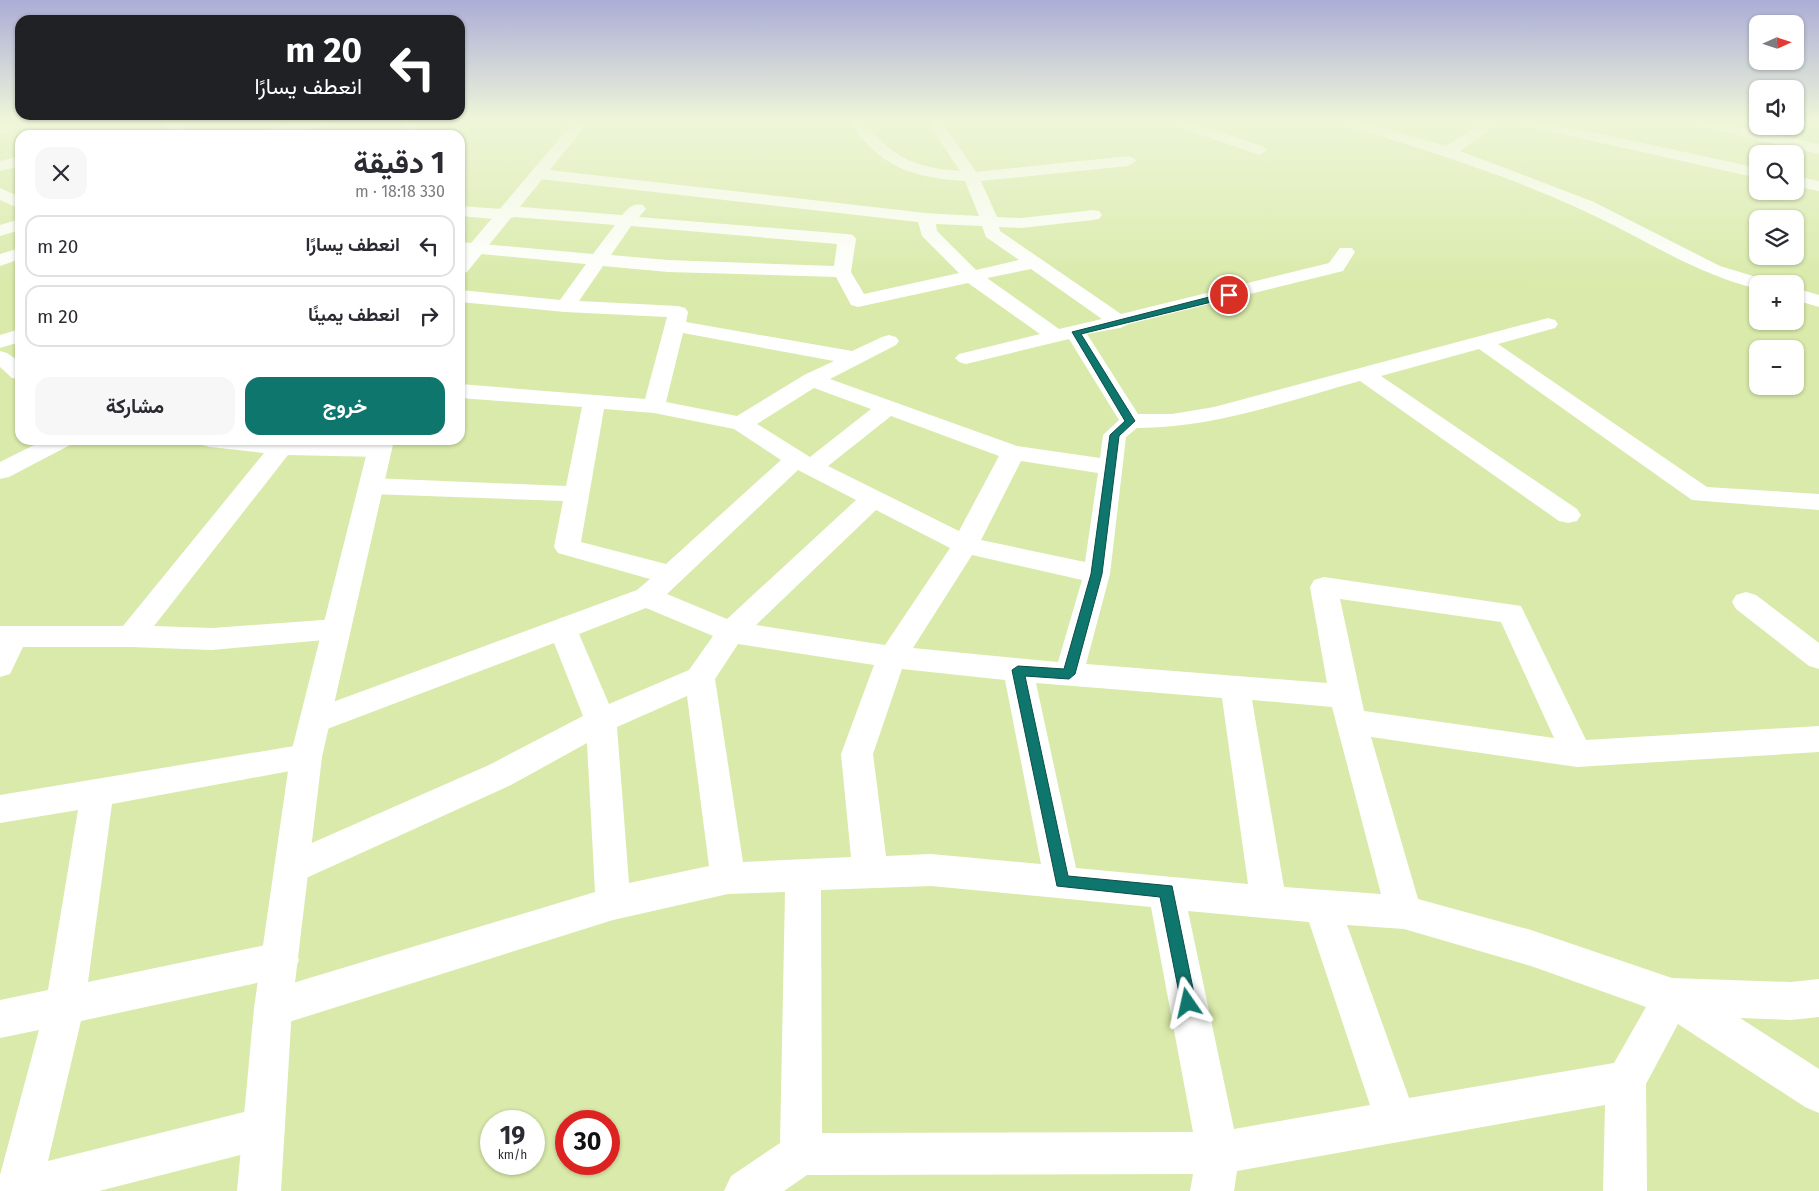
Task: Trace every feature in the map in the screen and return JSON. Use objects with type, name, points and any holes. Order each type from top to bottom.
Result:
[{"type":"street","points":[[468,248],[507,213],[540,175]]},
{"type":"street","points":[[545,175],[926,218],[1021,223],[1093,216]]},
{"type":"street","points":[[938,175],[971,177],[995,175]]},
{"type":"street","points":[[1507,175],[1588,206],[1713,270],[1749,281]]},
{"type":"street","points":[[971,177],[990,222],[992,233],[1032,263],[1120,322]]},
{"type":"street","points":[[1804,183],[1819,186]]},
{"type":"street","points":[[565,306],[627,220],[659,187]]},
{"type":"street","points":[[0,193],[15,201]]},
{"type":"street","points":[[465,211],[627,220],[847,239],[842,272],[858,301],[1032,263]]},
{"type":"street","points":[[926,218],[928,232],[973,277],[1066,334],[1130,421]]},
{"type":"street","points":[[0,231],[15,226]]},
{"type":"street","points":[[468,248],[668,266],[842,272]]},
{"type":"street","points":[[966,358],[1120,322],[1336,267],[1346,252]]},
{"type":"street","points":[[0,260],[15,255]]},
{"type":"street","points":[[465,296],[565,306],[678,312],[654,406]]},
{"type":"street","points":[[1804,297],[1819,301]]},
{"type":"street","points":[[1069,674],[1097,574],[1115,435],[1130,421],[1172,421],[1215,414],[1548,324]]},
{"type":"street","points":[[675,326],[854,358]]},
{"type":"street","points":[[0,342],[15,337]]},
{"type":"street","points":[[741,424],[812,380],[889,341]]},
{"type":"street","points":[[1482,342],[1701,494],[1819,502]]},
{"type":"street","points":[[0,357],[15,368]]},
{"type":"street","points":[[1364,374],[1568,515]]},
{"type":"street","points":[[812,380],[1013,453],[1110,467]]},
{"type":"street","points":[[465,391],[654,406],[741,424],[804,463],[965,545],[1097,574]]},
{"type":"street","points":[[594,400],[566,547],[671,575]]},
{"type":"street","points":[[314,722],[647,597],[804,463],[887,408]]},
{"type":"street","points":[[0,472],[52,445]]},
{"type":"street","points":[[254,445],[281,448],[381,445],[306,756],[273,1008],[259,1191]]},
{"type":"street","points":[[131,636],[281,448]]},
{"type":"street","points":[[870,872],[857,754],[892,657],[965,545],[1013,453]]},
{"type":"street","points":[[370,486],[576,494]]},
{"type":"street","points":[[292,868],[500,775],[601,721],[700,678],[731,632],[873,498]]},
{"type":"street","points":[[1404,912],[1347,709],[1324,587],[1511,613],[1577,754]]},
{"type":"street","points":[[647,597],[731,632],[892,657],[1018,670],[1235,687],[1577,754],[1819,739]]},
{"type":"street","points":[[1746,602],[1819,658]]},
{"type":"street","points":[[0,666],[6,637],[131,636],[212,639],[336,628]]},
{"type":"street","points":[[563,629],[601,721],[612,903]]},
{"type":"street","points":[[1018,670],[1062,882]]},
{"type":"street","points":[[700,678],[728,878]]},
{"type":"street","points":[[1235,687],[1268,902]]},
{"type":"street","points":[[0,809],[306,756]]},
{"type":"street","points":[[97,792],[64,1006],[17,1190],[264,1128]]},
{"type":"street","points":[[273,1008],[612,903],[728,878],[931,870],[1322,907],[1404,912],[1531,948],[1672,997],[1819,1094]]},
{"type":"street","points":[[801,1154],[803,875]]},
{"type":"street","points":[[1166,891],[1215,1172]]},
{"type":"street","points":[[1322,907],[1396,1122]]},
{"type":"street","points":[[0,1019],[280,960]]},
{"type":"street","points":[[1672,997],[1791,1001],[1819,998]]},
{"type":"street","points":[[1625,1191],[1626,1081],[1672,997]]},
{"type":"street","points":[[746,1191],[801,1154],[1215,1172],[1396,1122],[1626,1081]]},
{"type":"route","points":[[1188,1003],[1166,891],[1062,882],[1018,670],[1069,674],[1097,574],[1115,435],[1130,421],[1076,332],[1229,295]]}]
